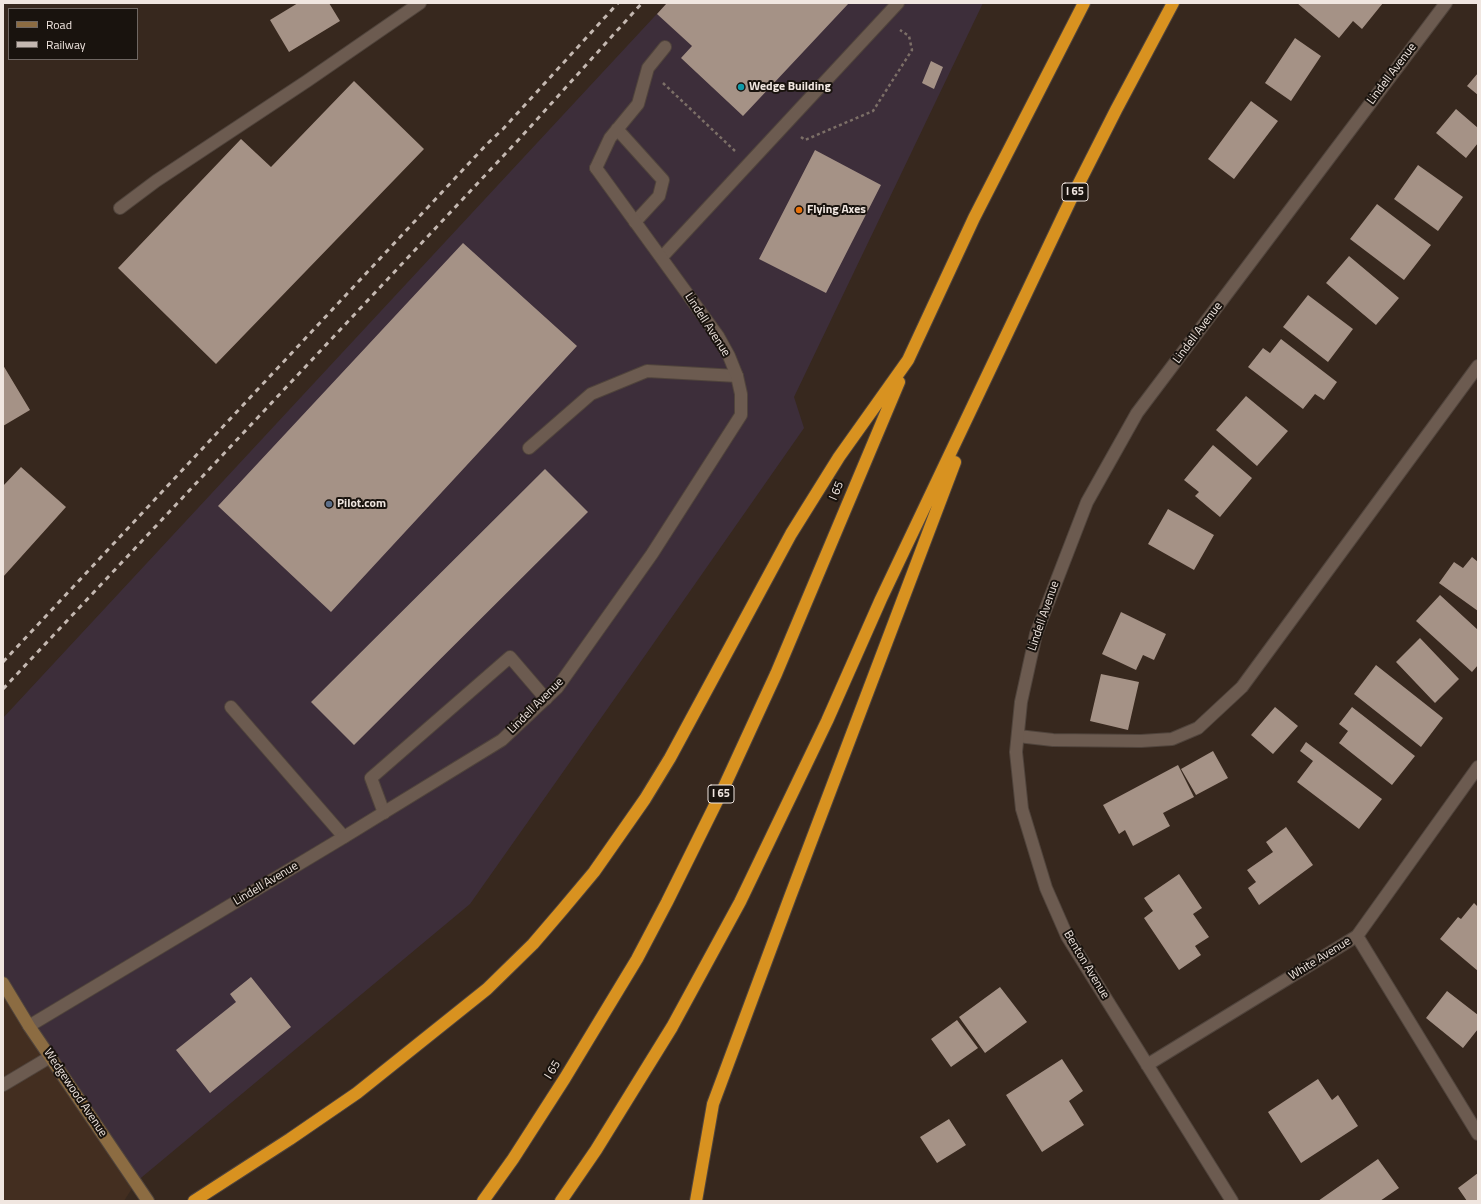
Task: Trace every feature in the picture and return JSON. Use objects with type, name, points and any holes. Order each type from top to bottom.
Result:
[{"type":"highway","name":"I 65","points":[[483,1201],[513,1159],[565,1078],[637,959],[667,902],[724,787],[776,674],[908,360],[974,218],[1084,3]]},
{"type":"highway","name":"I 65","points":[[562,1201],[596,1150],[672,1028],[740,902],[827,722],[881,599],[1076,190],[1116,110],[1173,3]]},
{"type":"highway","points":[[194,1201],[358,1093],[487,989],[533,944],[563,910],[594,872],[645,799],[695,712],[791,534],[839,457],[908,360]]},
{"type":"highway","points":[[696,1201],[713,1104],[984,384]]},
{"type":"main road","name":"Wedgewood Avenue","points":[[3,983],[29,1026],[148,1201]]},
{"type":"street","points":[[120,208],[156,181],[307,81],[420,3]]},
{"type":"street","points":[[662,257],[898,3]]},
{"type":"street","name":"Lindell Avenue","points":[[1021,702],[1036,634],[1087,502],[1137,413],[1446,3]]},
{"type":"street","points":[[635,222],[659,196],[663,180],[617,129],[638,104],[648,68],[665,47]]},
{"type":"street","name":"Lindell Avenue","points":[[29,1026],[384,813],[502,740],[557,688],[652,554],[740,415],[741,394],[737,376],[718,336],[596,168],[610,138],[617,129]]},
{"type":"street","points":[[1018,736],[1053,740],[1141,741],[1172,739],[1198,728],[1242,687],[1478,366]]},
{"type":"street","points":[[529,448],[591,394],[646,371],[737,376]]},
{"type":"street","points":[[384,813],[371,778],[510,657],[546,699]]},
{"type":"street","name":"Benton Avenue","points":[[1021,702],[1016,752],[1022,809],[1046,888],[1067,936],[1232,1201]]},
{"type":"street","points":[[231,707],[344,837]]},
{"type":"street","name":"White Avenue","points":[[1147,1065],[1357,936],[1478,767]]},
{"type":"street","points":[[1357,936],[1478,1134]]},
{"type":"street","points":[[3,1085],[50,1057]]},
{"type":"path","points":[[784,125],[805,140],[873,112],[912,50],[909,36],[883,18]]},
{"type":"path","points":[[648,68],[748,164]]},
{"type":"shaded area","points":[[667,3],[983,3],[794,397],[804,428],[470,904],[136,1182],[3,983],[3,718]]},
{"type":"shaded area","points":[[3,983],[136,1182],[124,1201],[3,1201]]},
{"type":"building","points":[[298,3],[329,3],[340,21],[289,52],[270,20]]},
{"type":"building","name":"Wedge Building","points":[[667,3],[849,3],[743,116],[681,58],[692,46],[657,14]]},
{"type":"building","points":[[1297,3],[1383,3],[1362,29],[1353,21],[1339,38]]},
{"type":"building","points":[[1295,38],[1321,56],[1291,101],[1265,83]]},
{"type":"building","points":[[931,61],[943,67],[934,89],[922,83]]},
{"type":"building","points":[[1478,73],[1478,95],[1467,86]]},
{"type":"building","points":[[354,81],[424,149],[216,364],[118,268],[241,139],[271,167]]},
{"type":"building","points":[[1251,101],[1278,121],[1234,179],[1208,159]]},
{"type":"building","points":[[1456,109],[1478,128],[1478,143],[1466,158],[1436,133]]},
{"type":"building","points":[[815,150],[881,185],[826,293],[759,259]]},
{"type":"building","points":[[1418,165],[1463,197],[1438,231],[1394,199]]},
{"type":"building","points":[[1377,204],[1431,245],[1404,280],[1350,239]]},
{"type":"building","points":[[463,243],[577,346],[331,612],[218,506]]},
{"type":"building","points":[[1349,256],[1399,298],[1376,325],[1326,283]]},
{"type":"building","points":[[1308,295],[1353,329],[1328,362],[1283,327]]},
{"type":"building","points":[[1281,339],[1337,382],[1324,400],[1315,394],[1303,409],[1248,367],[1263,348],[1270,353]]},
{"type":"building","points":[[3,365],[30,410],[3,426]]},
{"type":"building","points":[[1246,396],[1288,431],[1257,466],[1216,430]]},
{"type":"building","points":[[1213,445],[1252,478],[1220,517],[1195,496],[1199,492],[1184,480]]},
{"type":"building","points":[[21,467],[66,507],[3,577],[3,486]]},
{"type":"building","points":[[545,469],[588,512],[354,745],[311,702]]},
{"type":"building","points":[[1168,509],[1214,535],[1194,570],[1148,544]]},
{"type":"building","points":[[1472,557],[1478,562],[1478,611],[1439,583],[1454,562],[1463,568]]},
{"type":"building","points":[[1440,595],[1478,630],[1478,665],[1472,672],[1416,621]]},
{"type":"building","points":[[1121,612],[1166,634],[1154,660],[1143,655],[1136,670],[1102,654]]},
{"type":"building","points":[[1420,638],[1459,679],[1435,703],[1396,662]]},
{"type":"building","points":[[1376,665],[1443,718],[1421,747],[1354,694]]},
{"type":"building","points":[[1101,674],[1139,682],[1128,730],[1090,721]]},
{"type":"building","points":[[1275,707],[1298,726],[1273,754],[1251,735]]},
{"type":"building","points":[[1352,707],[1415,756],[1392,785],[1339,743],[1348,731],[1339,724]]},
{"type":"building","points":[[1306,742],[1382,799],[1359,829],[1297,782],[1313,761],[1300,751]]},
{"type":"building","points":[[1213,751],[1228,778],[1196,795],[1181,769]]},
{"type":"building","points":[[1178,765],[1194,797],[1163,813],[1170,826],[1133,846],[1125,830],[1119,834],[1103,805]]},
{"type":"building","points":[[1286,827],[1313,865],[1259,905],[1248,888],[1256,882],[1247,870],[1273,852],[1266,842]]},
{"type":"building","points":[[1179,874],[1202,908],[1193,914],[1209,937],[1195,946],[1201,955],[1179,970],[1144,918],[1153,911],[1144,898]]},
{"type":"building","points":[[1474,903],[1478,907],[1478,971],[1440,939],[1458,917],[1461,919]]},
{"type":"building","points":[[251,977],[291,1027],[210,1093],[176,1050],[236,1002],[230,994]]},
{"type":"building","points":[[1000,987],[1027,1022],[985,1053],[959,1017]]},
{"type":"building","points":[[1447,991],[1478,1015],[1478,1029],[1463,1048],[1426,1018]]},
{"type":"building","points":[[957,1020],[978,1048],[951,1067],[931,1039]]},
{"type":"building","points":[[1062,1059],[1083,1091],[1069,1101],[1084,1125],[1042,1152],[1006,1095]]},
{"type":"building","points":[[1318,1079],[1332,1100],[1338,1095],[1358,1126],[1301,1163],[1268,1112]]},
{"type":"building","points":[[949,1119],[966,1145],[937,1163],[920,1137]]},
{"type":"building","points":[[1378,1159],[1399,1188],[1380,1201],[1318,1201]]},
{"type":"building","points":[[1478,1173],[1478,1201],[1467,1201],[1458,1188]]},
{"type":"railway","points":[[3,662],[487,144],[503,129],[618,3]]},
{"type":"railway","points":[[3,689],[522,136],[642,3]]},
{"type":"place","name":"Wedge Building","points":[[741,87]]},
{"type":"place","name":"Flying Axes","points":[[799,210]]},
{"type":"place","name":"Pilot.com","points":[[329,504]]}]
